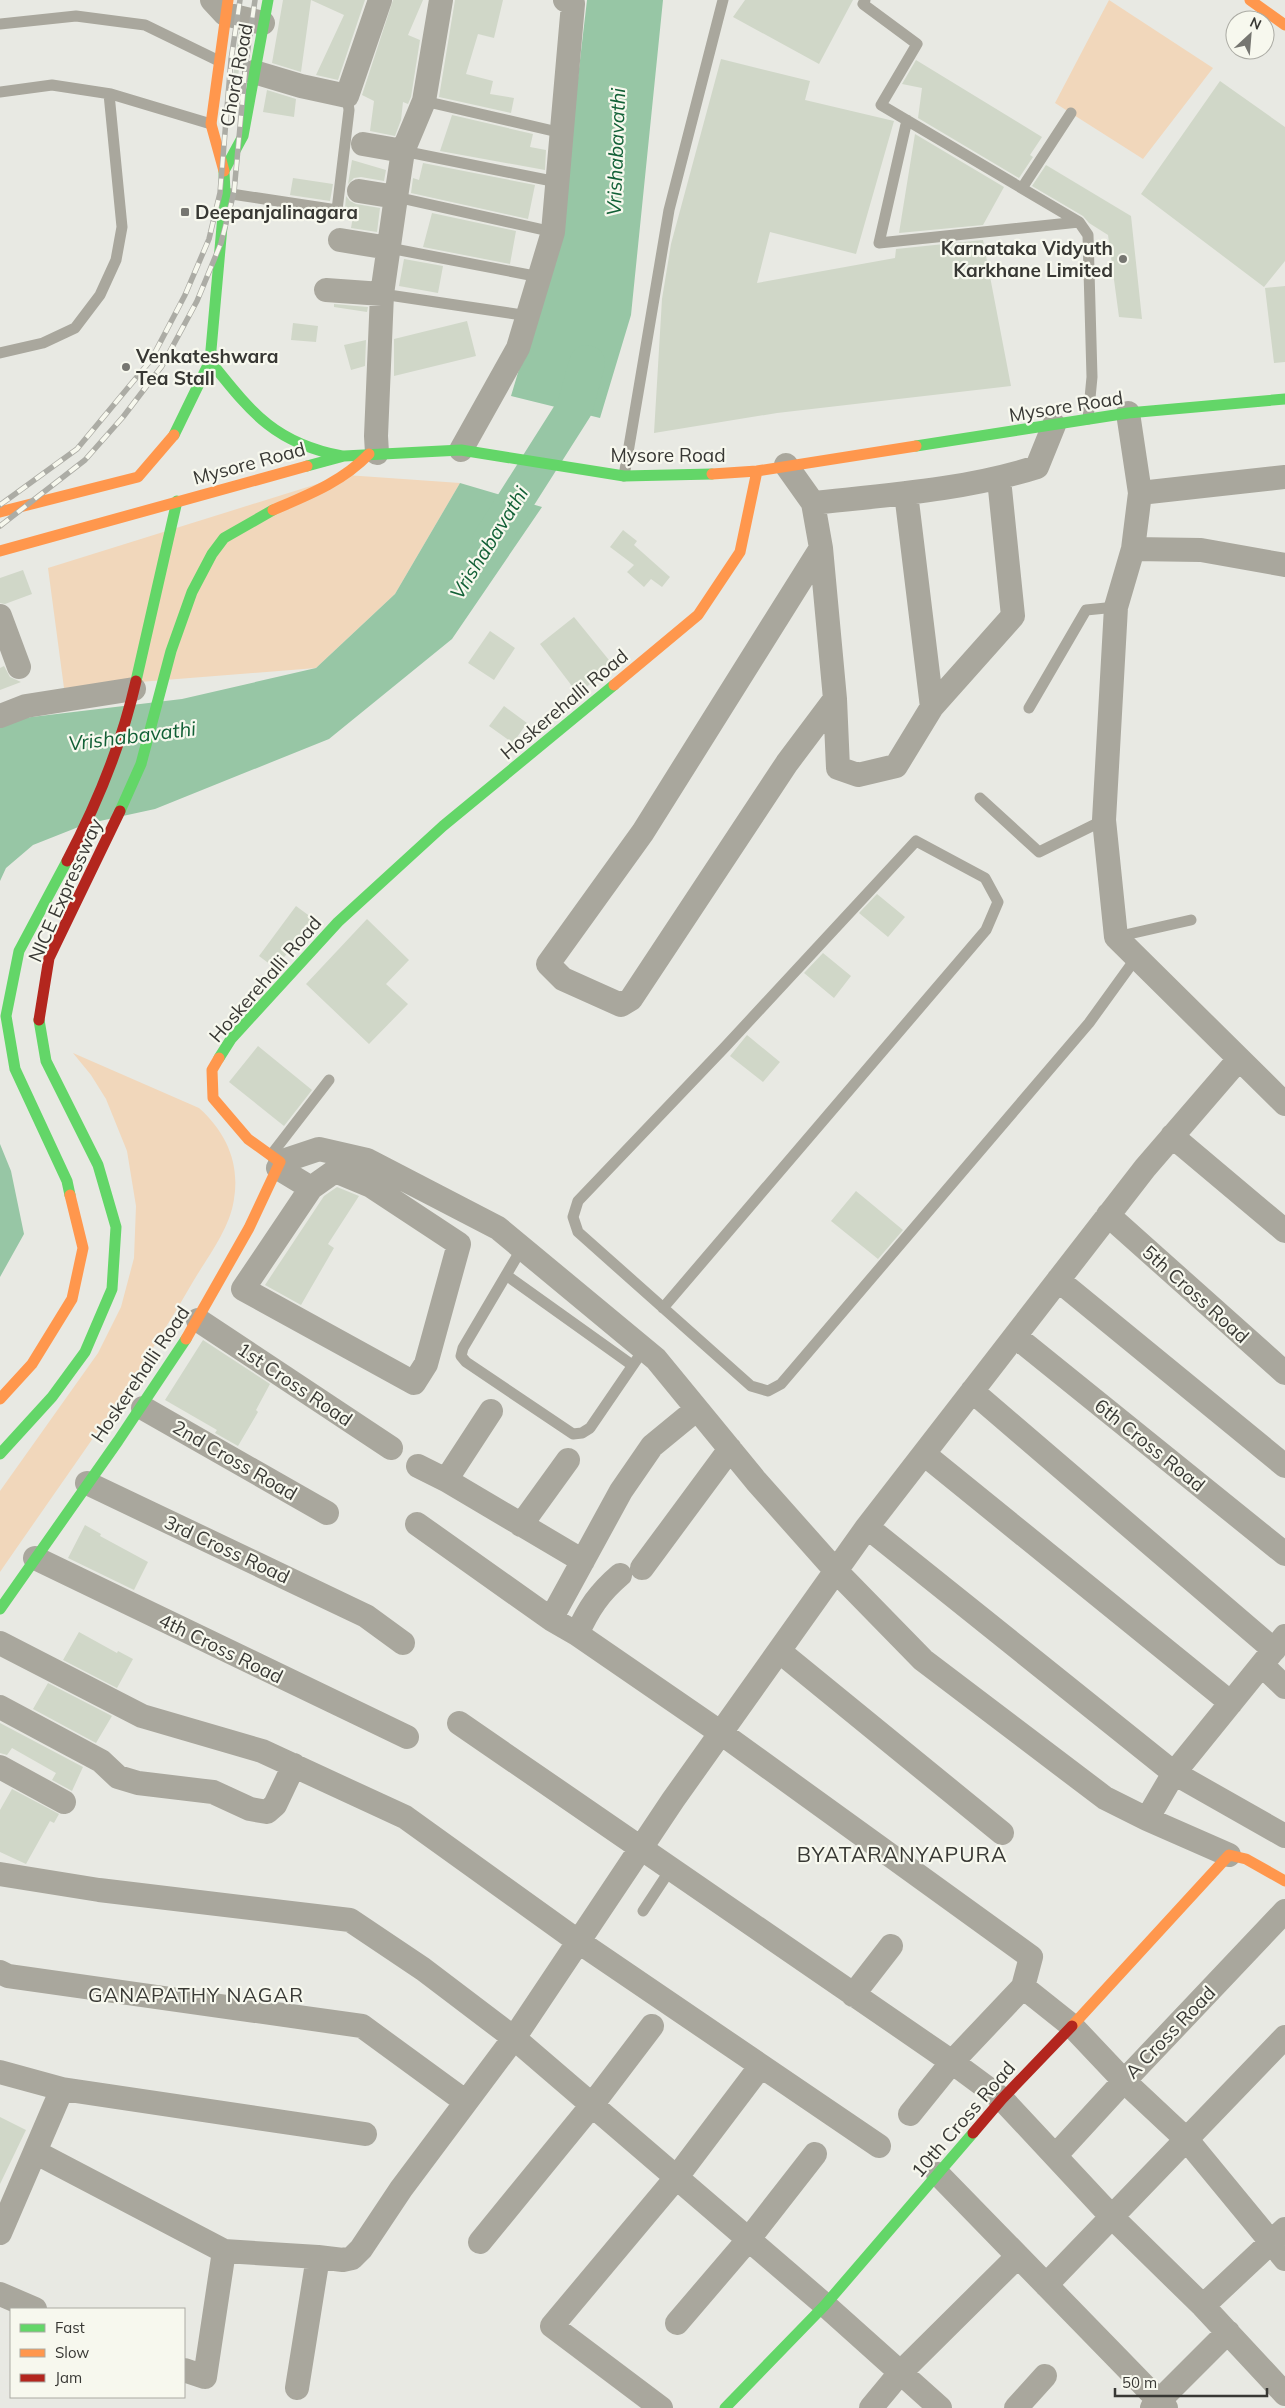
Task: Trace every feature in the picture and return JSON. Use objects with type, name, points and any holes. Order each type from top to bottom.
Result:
[{"type":"main road","name":"Chord Road","points":[[224,171],[243,136],[268,0]]},
{"type":"main road","points":[[1250,0],[1285,25]]},
{"type":"main road","points":[[0,512],[138,476],[172,440],[210,361],[225,193],[224,171],[211,124],[220,61],[222,5]]},
{"type":"main road","points":[[210,361],[250,411],[278,434],[312,450],[344,456]]},
{"type":"main road","name":"Mysore Road","points":[[0,552],[177,501],[344,456],[373,453],[461,450],[620,475],[693,476],[757,470],[1128,414],[1285,399]]},
{"type":"main road","name":"NICE Expressway","points":[[0,1454],[52,1397],[85,1352],[112,1289],[116,1228],[98,1165],[46,1061],[38,1016],[49,958],[108,839],[141,764],[172,651],[192,592],[205,566],[224,538],[269,512],[330,485],[355,469],[373,453]]},
{"type":"main road","name":"Hoskerehalli Road","points":[[0,1609],[87,1483],[143,1408],[198,1320],[267,1194],[276,1162],[248,1139],[213,1098],[212,1070],[231,1039],[338,922],[429,839],[698,615],[740,552],[757,470]]},
{"type":"main road","name":"NICE Expressway","points":[[0,1399],[32,1364],[72,1299],[83,1248],[67,1181],[15,1069],[6,1016],[19,950],[81,835],[110,767],[132,697],[177,501]]},
{"type":"main road","points":[[1229,1855],[1246,1859],[1285,1881]]},
{"type":"main road","name":"10th Cross Road","points":[[725,2408],[825,2305],[1002,2099],[1072,2026],[1229,1855]]},
{"type":"street","points":[[254,72],[301,86],[347,96],[380,0]]},
{"type":"street","points":[[373,453],[376,436],[382,294],[396,197],[403,151],[424,101],[441,0]]},
{"type":"street","points":[[461,450],[518,348],[553,232],[573,4],[565,0]]},
{"type":"street","points":[[222,5],[263,23]]},
{"type":"street","points":[[362,144],[403,151]]},
{"type":"street","points":[[359,190],[396,197]]},
{"type":"street","points":[[340,240],[389,248]]},
{"type":"street","points":[[326,290],[382,294]]},
{"type":"street","points":[[1128,414],[1140,493],[1134,549],[1116,607],[1104,820],[1116,937],[1285,1104]]},
{"type":"street","points":[[813,503],[906,493],[999,479],[1038,467],[1054,425]]},
{"type":"street","points":[[786,465],[813,503],[821,548],[835,699],[838,768],[858,775],[896,766],[932,707],[1013,616],[999,479]]},
{"type":"street","points":[[1140,493],[1285,477]]},
{"type":"street","points":[[906,493],[932,707]]},
{"type":"street","points":[[821,548],[643,832],[548,964],[563,979],[621,1005],[631,999],[787,763],[835,699]]},
{"type":"street","points":[[1134,549],[1201,550],[1285,565]]},
{"type":"street","points":[[0,616],[19,667]]},
{"type":"street","points":[[0,716],[26,706],[132,697]]},
{"type":"street","points":[[35,2152],[224,2251],[343,2260],[352,2258],[361,2249],[401,2189],[514,2038],[640,1849],[868,1527],[1108,1215],[1172,1136],[1239,1060]]},
{"type":"street","points":[[1172,1136],[1285,1231]]},
{"type":"street","points":[[276,1162],[319,1149],[367,1160],[498,1228],[522,1248],[638,1357],[656,1359],[730,1449],[836,1571],[923,1660],[1105,1798],[1147,1819],[1229,1855]]},
{"type":"street","points":[[276,1162],[311,1188]]},
{"type":"street","points":[[335,1170],[371,1186],[459,1244],[426,1364],[414,1383],[243,1289],[311,1188],[335,1170]]},
{"type":"street","name":"5th Cross Road","points":[[1108,1215],[1285,1373]]},
{"type":"street","points":[[1058,1280],[1285,1466]]},
{"type":"street","name":"1st Cross Road","points":[[198,1320],[391,1448]]},
{"type":"street","name":"6th Cross Road","points":[[1015,1336],[1285,1554]]},
{"type":"street","points":[[972,1391],[1274,1650],[1285,1688]]},
{"type":"street","name":"2nd Cross Road","points":[[143,1408],[327,1513]]},
{"type":"street","points":[[551,1619],[621,1492],[652,1446],[697,1409]]},
{"type":"street","points":[[446,1480],[491,1411]]},
{"type":"street","points":[[642,1568],[730,1449]]},
{"type":"street","points":[[924,1454],[1231,1703]]},
{"type":"street","points":[[522,1524],[568,1460]]},
{"type":"street","points":[[418,1466],[446,1480],[583,1561]]},
{"type":"street","name":"3rd Cross Road","points":[[87,1483],[366,1616],[403,1643]]},
{"type":"street","points":[[417,1524],[551,1619],[721,1733],[1031,1957],[1023,1987],[952,2062],[910,2114]]},
{"type":"street","points":[[868,1527],[1174,1774],[1285,1836]]},
{"type":"street","name":"4th Cross Road","points":[[35,1558],[407,1737]]},
{"type":"street","points":[[576,1634],[588,1610],[601,1591],[620,1575]]},
{"type":"street","points":[[0,1643],[142,1716],[262,1751],[405,1817],[578,1942],[879,2146]]},
{"type":"street","points":[[1147,1819],[1174,1774],[1274,1650]]},
{"type":"street","points":[[779,1651],[1002,1833]]},
{"type":"street","points":[[0,1707],[101,1761],[118,1777],[138,1784],[213,1792],[250,1808],[267,1812],[275,1805],[294,1765]]},
{"type":"street","points":[[459,1722],[670,1870],[952,2062],[1002,2099],[1112,2217],[1228,2332],[1280,2379]]},
{"type":"street","points":[[0,1767],[64,1802]]},
{"type":"street","points":[[0,1874],[98,1890],[350,1920],[423,1970],[514,2038],[825,2305],[940,2408]]},
{"type":"street","name":"A Cross Road","points":[[1056,2155],[1285,1911]]},
{"type":"street","points":[[854,1995],[891,1946]]},
{"type":"street","points":[[0,1972],[8,1976],[362,2026],[466,2102]]},
{"type":"street","points":[[1023,1987],[1072,2026],[1124,2081],[1187,2140],[1280,2244],[1203,2306]]},
{"type":"street","points":[[480,2242],[592,2105],[652,2026]]},
{"type":"street","points":[[1046,2285],[1285,2037]]},
{"type":"street","points":[[662,2408],[552,2326],[676,2178],[760,2067]]},
{"type":"street","points":[[0,2072],[62,2089],[365,2134]]},
{"type":"street","points":[[0,2233],[62,2089]]},
{"type":"street","points":[[676,2323],[748,2240],[816,2154]]},
{"type":"street","points":[[938,2174],[1046,2285],[1159,2406],[1228,2332]]},
{"type":"street","points":[[185,2370],[205,2378],[224,2251]]},
{"type":"street","points":[[871,2408],[900,2373],[1018,2256]]},
{"type":"street","points":[[298,2388],[318,2257]]},
{"type":"street","points":[[0,2294],[33,2308]]},
{"type":"street","points":[[1016,2408],[1045,2376]]},
{"type":"lane","points":[[620,475],[669,210],[723,0]]},
{"type":"lane","points":[[865,0],[863,4],[917,44],[881,105],[1078,222],[1088,235],[1092,377],[1088,420]]},
{"type":"lane","points":[[0,24],[76,16],[145,25],[220,61]]},
{"type":"lane","points":[[0,92],[52,85],[109,94],[211,124]]},
{"type":"lane","points":[[0,353],[43,343],[75,328],[100,295],[116,260],[122,227],[109,94]]},
{"type":"lane","points":[[225,193],[337,210],[349,110],[347,96]]},
{"type":"lane","points":[[424,101],[562,133]]},
{"type":"lane","points":[[1022,188],[1071,113]]},
{"type":"lane","points":[[907,120],[879,243],[1078,222]]},
{"type":"lane","points":[[403,151],[557,182]]},
{"type":"lane","points":[[396,197],[553,232]]},
{"type":"lane","points":[[389,248],[540,277]]},
{"type":"lane","points":[[382,294],[529,316]]},
{"type":"lane","points":[[1029,708],[1086,610],[1116,607]]},
{"type":"lane","points":[[980,798],[1040,852],[1104,820]]},
{"type":"lane","points":[[663,1308],[986,930],[998,902],[985,878],[916,841],[726,1048],[578,1201],[572,1217],[578,1232],[663,1308],[751,1386],[768,1391],[781,1384],[1089,1023],[1136,958]]},
{"type":"lane","points":[[1116,937],[1191,920]]},
{"type":"lane","points":[[276,1162],[329,1080]]},
{"type":"lane","points":[[506,1276],[638,1357],[590,1428],[582,1433],[573,1434],[466,1362],[461,1356],[463,1348],[522,1248]]},
{"type":"lane","points":[[643,1911],[670,1870]]},
{"type":"shaded area","points":[[1109,0],[1213,68],[1143,159],[1055,103]]},
{"type":"shaded area","points":[[346,475],[460,483],[395,594],[316,668],[64,688],[48,568]]},
{"type":"shaded area","points":[[73,1053],[199,1108],[209,1117],[224,1138],[233,1161],[235,1173],[234,1199],[224,1231],[172,1318],[100,1428],[0,1572],[0,1491],[98,1353],[121,1307],[134,1258],[136,1206],[127,1151],[106,1099],[91,1075]]},
{"type":"water","points":[[587,0],[663,0],[631,315],[600,418],[511,396],[560,232]]},
{"type":"water","points":[[460,483],[542,507],[452,639],[329,739],[155,809],[86,824],[33,845],[6,868],[0,881],[0,728],[15,719],[182,699],[316,668],[395,594]]},
{"type":"water","points":[[0,1144],[11,1171],[24,1234],[0,1277]]},
{"type":"building","points":[[283,0],[311,0],[301,72],[272,63]]},
{"type":"building","points":[[311,0],[365,0],[338,80],[316,75],[344,15]]},
{"type":"building","points":[[393,0],[423,0],[408,35],[420,40],[411,97],[408,104],[403,102],[401,120],[395,136],[370,131],[374,101],[362,95]]},
{"type":"building","points":[[455,0],[503,0],[494,38],[478,34],[466,74],[493,81],[490,94],[514,98],[511,113],[439,97]]},
{"type":"building","points":[[745,0],[853,0],[819,64],[733,17]]},
{"type":"building","points":[[239,32],[246,33],[232,107],[229,107]]},
{"type":"building","points":[[721,59],[810,81],[805,100],[894,121],[856,254],[770,232],[757,283],[895,258],[896,249],[983,240],[1011,386],[777,413],[654,433],[662,299],[671,244]]},
{"type":"building","points":[[916,60],[1042,137],[1030,155],[1033,157],[1019,178],[918,118],[922,88],[902,84]]},
{"type":"building","points":[[1220,81],[1285,127],[1285,261],[1264,287],[1141,194]]},
{"type":"building","points":[[267,90],[296,99],[294,117],[263,112]]},
{"type":"building","points":[[452,115],[533,134],[530,147],[546,150],[545,170],[440,151]]},
{"type":"building","points":[[915,134],[1004,187],[983,225],[899,233]]},
{"type":"building","points":[[352,160],[386,170],[384,181],[361,177],[354,178],[348,184]]},
{"type":"building","points":[[423,163],[535,185],[528,219],[411,193],[413,178],[419,180]]},
{"type":"building","name":"Karnataka Vidyuth Karkhane Limited","points":[[1046,165],[1131,216],[1142,319],[1119,317],[1108,235],[1089,223],[1083,216],[1032,186]]},
{"type":"building","points":[[293,178],[333,184],[330,201],[290,195]]},
{"type":"building","points":[[346,196],[356,204],[380,208],[377,232],[351,228],[354,211],[345,209]]},
{"type":"building","points":[[432,213],[516,231],[510,264],[423,247]]},
{"type":"building","points":[[404,259],[443,266],[438,293],[399,286]]},
{"type":"building","points":[[1285,286],[1285,362],[1274,363],[1265,288]]},
{"type":"building","points":[[334,304],[368,307],[367,312],[334,307]]},
{"type":"building","points":[[467,321],[476,356],[394,376],[394,339]]},
{"type":"building","points":[[293,323],[318,326],[316,342],[291,340]]},
{"type":"building","points":[[366,340],[365,366],[351,370],[344,345]]},
{"type":"building","points":[[623,530],[637,541],[634,545],[670,577],[662,587],[651,579],[644,587],[627,572],[634,565],[610,547]]},
{"type":"building","points":[[23,570],[32,594],[5,604],[0,603],[0,578]]},
{"type":"building","points":[[574,617],[613,665],[578,694],[540,644]]},
{"type":"building","points":[[490,631],[515,648],[494,680],[468,663]]},
{"type":"building","points":[[4,666],[10,677],[21,682],[0,690],[0,668]]},
{"type":"building","points":[[504,706],[527,723],[513,743],[489,726]]},
{"type":"building","points":[[877,894],[905,917],[888,937],[859,913]]},
{"type":"building","points":[[296,906],[315,920],[275,968],[259,956]]},
{"type":"building","points":[[367,919],[409,960],[386,984],[408,1004],[369,1044],[306,984]]},
{"type":"building","points":[[823,953],[851,976],[834,998],[804,973]]},
{"type":"building","points":[[747,1035],[780,1062],[763,1082],[730,1056]]},
{"type":"building","points":[[258,1046],[312,1090],[284,1126],[229,1082]]},
{"type":"building","points":[[337,1187],[359,1196],[328,1244],[334,1248],[301,1305],[265,1285],[324,1196]]},
{"type":"building","points":[[856,1191],[903,1230],[878,1259],[831,1221]]},
{"type":"building","points":[[203,1340],[270,1384],[256,1410],[258,1412],[238,1446],[215,1433],[217,1430],[165,1400]]},
{"type":"building","points":[[85,1525],[101,1534],[100,1536],[148,1562],[134,1590],[68,1558]]},
{"type":"building","points":[[79,1632],[117,1653],[118,1651],[133,1659],[117,1688],[63,1660]]},
{"type":"building","points":[[48,1683],[112,1716],[96,1743],[33,1709]]},
{"type":"building","points":[[0,1723],[83,1767],[72,1791],[52,1780],[56,1773],[12,1748],[7,1755],[0,1753]]},
{"type":"building","points":[[12,1789],[59,1814],[54,1823],[50,1821],[26,1864],[0,1852],[0,1810]]},
{"type":"building","points":[[0,2117],[26,2130],[0,2184]]},
{"type":"waterway","name":"Vrishabavathi","points":[[490,541],[575,407],[587,363]]},
{"type":"railway","points":[[0,505],[77,449],[151,360],[185,295],[209,239],[220,193],[231,60],[240,0]]},
{"type":"railway","points":[[0,526],[85,460],[123,417],[162,366],[197,301],[221,243],[234,192],[246,62],[255,0]]},
{"type":"traffic: fast","points":[[174,435],[210,361],[225,193],[224,171],[243,136],[268,0]]},
{"type":"traffic: fast","points":[[210,361],[238,396],[266,423],[281,434],[298,443],[342,456]]},
{"type":"traffic: fast","points":[[916,446],[1128,413],[1285,399]]},
{"type":"traffic: fast","points":[[307,466],[344,456],[461,450],[624,476],[712,474]]},
{"type":"traffic: fast","points":[[136,681],[177,501]]},
{"type":"traffic: fast","points":[[120,811],[141,764],[171,651],[192,592],[212,554],[224,538],[273,510]]},
{"type":"traffic: fast","points":[[219,1058],[231,1039],[338,922],[443,826],[614,685]]},
{"type":"traffic: fast","points":[[67,861],[19,951],[6,1016],[15,1069],[67,1181],[70,1195]]},
{"type":"traffic: fast","points":[[0,1454],[52,1397],[85,1352],[112,1289],[116,1227],[98,1165],[46,1061],[39,1020]]},
{"type":"traffic: fast","points":[[0,1609],[118,1441],[186,1339]]},
{"type":"traffic: fast","points":[[725,2408],[825,2305],[973,2133]]},
{"type":"traffic: slow","points":[[224,171],[211,124],[228,0]]},
{"type":"traffic: slow","points":[[1250,0],[1285,25]]},
{"type":"traffic: slow","points":[[0,512],[138,477],[174,435]]},
{"type":"traffic: slow","points":[[712,474],[757,471],[916,446]]},
{"type":"traffic: slow","points":[[273,510],[336,480],[359,464],[369,454]]},
{"type":"traffic: slow","points":[[0,551],[307,466]]},
{"type":"traffic: slow","points":[[614,685],[698,615],[740,552],[757,471]]},
{"type":"traffic: slow","points":[[186,1339],[249,1228],[280,1162],[248,1139],[213,1098],[212,1070],[219,1058]]},
{"type":"traffic: slow","points":[[0,1399],[32,1364],[72,1299],[83,1248],[70,1195]]},
{"type":"traffic: slow","points":[[1072,2026],[1229,1855],[1246,1859],[1285,1881]]},
{"type":"traffic: jam","points":[[67,861],[88,818],[116,750],[136,681]]},
{"type":"traffic: jam","points":[[39,1020],[49,958],[120,811]]},
{"type":"traffic: jam","points":[[973,2133],[1002,2099],[1072,2026]]},
{"type":"place","name":"Deepanjalinagara","points":[[185,212]]},
{"type":"place","name":"Karnataka Vidyuth Karkhane Limited","points":[[1123,259]]},
{"type":"place","name":"Venkateshwara Tea Stall","points":[[126,367]]},
{"type":"district","name":"BYATARANYAPURA","points":[[902,1855]]},
{"type":"district","name":"GANAPATHY NAGAR","points":[[196,1995]]}]
